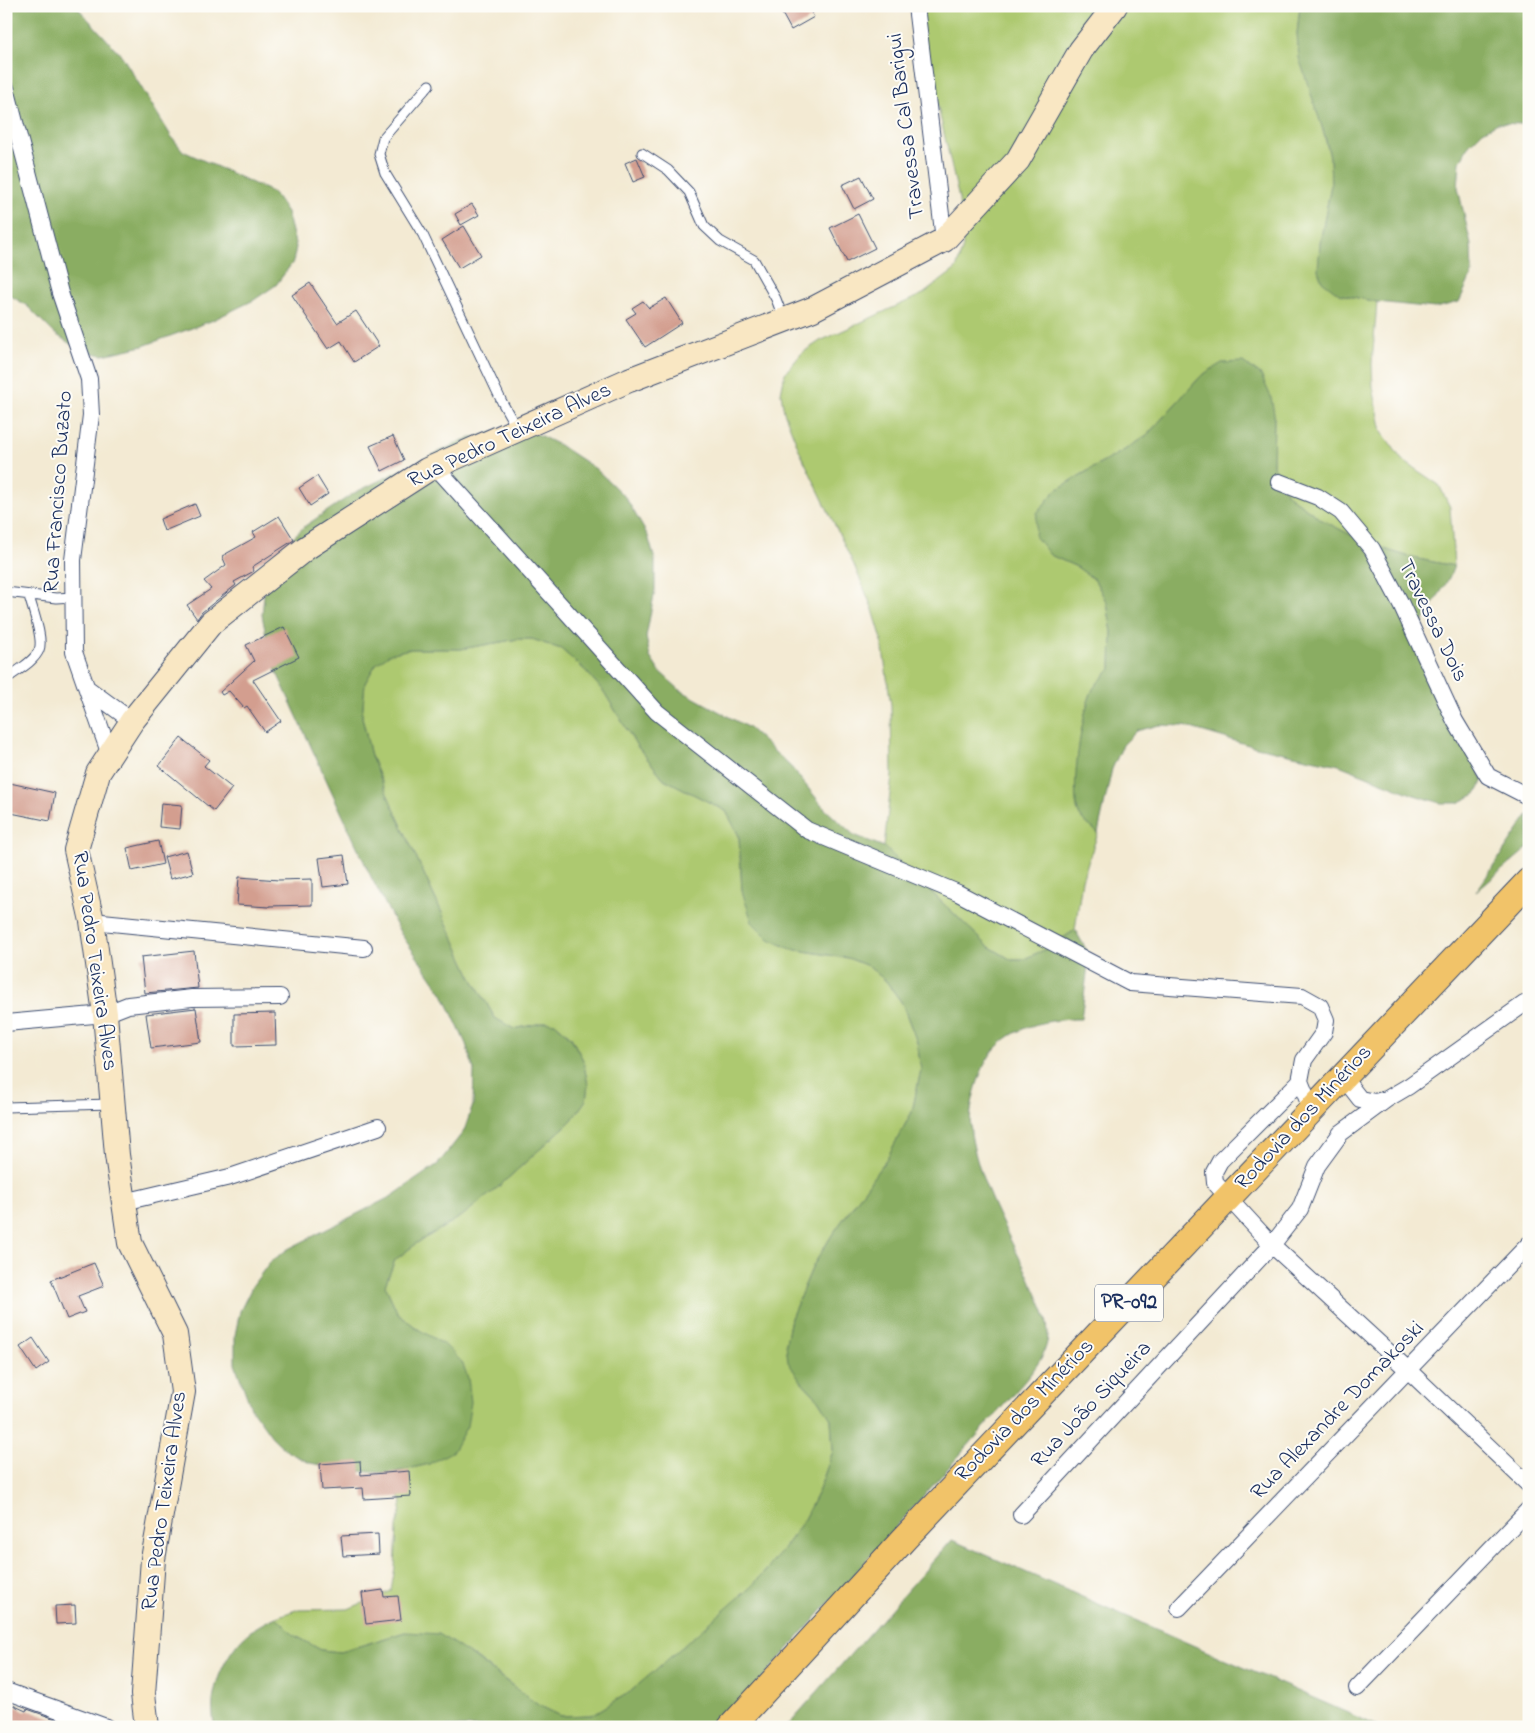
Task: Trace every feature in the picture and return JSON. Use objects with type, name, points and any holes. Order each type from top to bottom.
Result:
[{"type":"main road","name":"Rodovia dos Minérios","points":[[731,1727],[905,1538],[1312,1111],[1342,1076],[1529,882]]},
{"type":"street","name":"Travessa Cal Barigui","points":[[916,6],[944,240]]},
{"type":"street","name":"Rua Pedro Teixeira Alves","points":[[146,1727],[143,1694],[153,1559],[183,1392],[175,1334],[130,1243],[117,1155],[105,1014],[92,921],[76,850],[98,772],[132,721],[211,624],[306,548],[435,466],[629,380],[813,309],[944,240],[1018,160],[1082,50],[1115,6]]},
{"type":"street","name":"Rua Francisco Buzato","points":[[6,88],[60,293],[89,379],[91,415],[73,560],[74,652],[110,755]]},
{"type":"street","points":[[435,466],[657,712],[807,830],[958,893],[1130,983],[1302,996],[1320,1006],[1326,1020],[1324,1032],[1304,1060],[1300,1081],[1312,1111]]},
{"type":"street","name":"Travessa Dois","points":[[1279,482],[1318,497],[1340,512],[1372,549],[1401,604],[1455,722],[1488,776],[1529,797]]},
{"type":"street","points":[[87,688],[132,721]]},
{"type":"street","points":[[92,921],[364,948]]},
{"type":"street","points":[[6,1023],[105,1014],[128,1005],[192,998],[280,997]]},
{"type":"street","name":"Rua João Siqueira","points":[[1020,1515],[1272,1244],[1300,1209],[1317,1166],[1342,1133],[1387,1099],[1409,1086],[1526,1002]]},
{"type":"street","name":"Rua João Siqueira","points":[[1342,1076],[1360,1099],[1375,1102],[1387,1099]]},
{"type":"street","points":[[1300,1081],[1220,1161],[1214,1172],[1215,1183],[1272,1244],[1529,1485]]},
{"type":"street","points":[[124,1202],[230,1177],[378,1127]]},
{"type":"street","name":"Rua Alexandre Domakoski","points":[[1179,1608],[1529,1244]]},
{"type":"street","points":[[1357,1688],[1529,1509]]},
{"type":"street","points":[[6,1691],[106,1727]]},
{"type":"lane","points":[[429,86],[383,138],[379,154],[385,173],[423,235],[517,430]]},
{"type":"lane","points":[[642,153],[668,170],[689,192],[704,226],[720,241],[754,260],[776,299],[784,320]]},
{"type":"lane","points":[[6,592],[29,596],[73,597]]},
{"type":"lane","points":[[6,679],[34,658],[40,649],[39,634],[29,596]]},
{"type":"lane","points":[[6,1107],[113,1104]]},
{"type":"green space","points":[[6,6],[76,6],[122,56],[171,136],[183,151],[274,193],[287,212],[296,247],[293,262],[276,285],[254,300],[211,321],[143,346],[103,355],[81,351],[54,333],[26,305],[6,293]]},
{"type":"green space","points":[[915,6],[1300,6],[1297,34],[1330,157],[1331,185],[1320,243],[1339,294],[1377,302],[1372,364],[1373,387],[1382,432],[1402,460],[1439,485],[1450,507],[1454,566],[1413,558],[1368,544],[1322,520],[1287,494],[1273,466],[1274,414],[1202,375],[1147,435],[1055,491],[1050,555],[1077,567],[1095,580],[1107,603],[1112,632],[1111,670],[1093,690],[1085,714],[1078,752],[1076,789],[1079,814],[1098,833],[1082,880],[1075,930],[1046,949],[1024,959],[1010,959],[988,946],[884,847],[892,775],[891,705],[881,636],[873,610],[854,565],[800,452],[784,412],[781,393],[785,373],[802,353],[820,341],[923,294],[956,269],[963,247],[959,199]]},
{"type":"green space","points":[[1300,6],[1529,6],[1529,129],[1521,124],[1498,123],[1483,131],[1469,145],[1460,162],[1458,188],[1471,245],[1472,274],[1459,302],[1435,308],[1377,302],[1339,294],[1322,281],[1318,270],[1320,243],[1331,185],[1330,157],[1325,136],[1299,58],[1297,34]]},
{"type":"green space","points":[[1243,362],[1261,375],[1271,397],[1274,414],[1273,466],[1287,494],[1322,520],[1368,544],[1413,558],[1454,566],[1430,608],[1422,625],[1420,635],[1483,780],[1476,794],[1458,803],[1441,803],[1414,795],[1339,765],[1252,746],[1184,726],[1159,725],[1137,731],[1123,745],[1112,769],[1098,833],[1080,817],[1076,804],[1075,789],[1081,732],[1089,699],[1095,686],[1111,669],[1112,632],[1107,603],[1095,580],[1077,567],[1050,555],[1035,536],[1037,513],[1055,491],[1147,435],[1202,375],[1222,363]]},
{"type":"green space","points":[[509,428],[537,434],[561,446],[596,469],[626,498],[648,536],[655,560],[655,590],[646,637],[650,657],[659,671],[680,690],[749,728],[791,767],[826,810],[854,835],[884,847],[988,946],[1010,959],[1024,959],[1046,949],[1075,930],[1086,949],[1088,966],[1081,1019],[1037,1024],[1011,1035],[1000,1044],[990,1055],[983,1068],[974,1094],[970,1121],[976,1157],[988,1192],[1041,1303],[1046,1319],[1047,1342],[1035,1368],[1023,1383],[719,1727],[215,1727],[213,1716],[214,1694],[226,1661],[246,1635],[276,1617],[294,1635],[321,1650],[340,1652],[405,1632],[439,1634],[474,1657],[538,1705],[561,1716],[592,1715],[630,1692],[751,1587],[771,1565],[802,1523],[819,1490],[833,1451],[831,1419],[819,1400],[801,1381],[788,1362],[786,1343],[791,1318],[813,1266],[832,1235],[887,1158],[912,1112],[921,1070],[917,1042],[902,1003],[886,981],[868,966],[848,958],[791,949],[769,939],[752,922],[742,891],[739,836],[726,811],[664,779],[637,746],[604,692],[586,671],[561,649],[532,639],[518,639],[461,649],[409,649],[390,654],[376,664],[365,683],[362,717],[371,756],[388,796],[471,976],[495,1018],[514,1029],[546,1022],[555,1023],[571,1038],[583,1060],[588,1085],[586,1100],[571,1121],[496,1189],[462,1216],[417,1243],[395,1260],[385,1285],[398,1314],[418,1329],[445,1345],[462,1362],[468,1378],[471,1402],[467,1426],[453,1451],[429,1464],[391,1473],[353,1471],[310,1463],[288,1452],[272,1437],[251,1408],[235,1364],[235,1335],[240,1311],[253,1285],[269,1263],[288,1249],[392,1196],[438,1164],[464,1131],[473,1105],[474,1070],[466,1044],[443,994],[401,934],[372,879],[271,660],[262,615],[265,585],[272,566],[287,543],[305,526],[354,493],[463,440]]},
{"type":"green space","points":[[518,639],[532,639],[561,649],[586,671],[604,692],[637,746],[664,779],[726,811],[739,836],[742,891],[791,949],[848,958],[868,966],[886,981],[902,1003],[917,1042],[921,1070],[912,1112],[887,1158],[832,1235],[813,1266],[791,1318],[786,1343],[801,1381],[819,1400],[831,1419],[833,1451],[819,1490],[802,1523],[771,1565],[751,1587],[719,1617],[630,1692],[592,1715],[561,1716],[538,1705],[475,1657],[405,1632],[340,1652],[321,1650],[294,1635],[276,1617],[296,1610],[348,1609],[391,1591],[395,1567],[397,1527],[402,1503],[391,1473],[429,1464],[418,1329],[398,1314],[385,1285],[395,1260],[417,1243],[462,1216],[496,1189],[571,1121],[586,1100],[588,1085],[583,1060],[571,1037],[555,1023],[546,1022],[514,1029],[495,1018],[471,976],[388,796],[371,756],[362,717],[365,683],[376,664],[389,654],[409,649],[461,649]]},
{"type":"green space","points":[[1529,814],[1529,847],[1476,892]]},
{"type":"green space","points":[[952,1540],[1380,1727],[786,1727]]},
{"type":"building","points":[[778,6],[807,6],[814,17],[791,30]]},
{"type":"building","points":[[637,158],[645,177],[633,182],[625,163]]},
{"type":"building","points":[[861,176],[873,199],[854,209],[842,185]]},
{"type":"building","points":[[472,204],[479,215],[461,225],[455,214]]},
{"type":"building","points":[[858,214],[875,248],[847,262],[830,228]]},
{"type":"building","points":[[464,226],[481,255],[459,268],[442,240]]},
{"type":"building","points":[[310,283],[337,323],[356,311],[379,346],[354,362],[341,341],[328,349],[292,295]]},
{"type":"building","points":[[666,298],[682,323],[645,347],[626,319],[636,313],[632,308],[643,301],[649,308]]},
{"type":"building","points":[[393,436],[404,460],[382,471],[370,446]]},
{"type":"building","points":[[317,476],[328,494],[310,506],[299,488]]},
{"type":"building","points":[[195,504],[200,516],[164,531],[160,519]]},
{"type":"building","points":[[279,516],[294,540],[252,567],[254,571],[234,582],[236,585],[202,612],[197,619],[187,605],[211,589],[204,581],[226,565],[222,556],[256,537],[253,532]]},
{"type":"building","points":[[284,627],[299,657],[253,680],[281,721],[265,732],[247,706],[244,708],[229,691],[222,695],[220,692],[254,661],[246,645]]},
{"type":"building","points":[[181,738],[209,760],[204,766],[232,788],[214,811],[159,766]]},
{"type":"building","points":[[10,783],[55,793],[50,821],[6,812],[6,801]]},
{"type":"building","points":[[161,803],[182,805],[180,829],[159,827]]},
{"type":"building","points":[[158,841],[163,864],[132,871],[127,848]]},
{"type":"building","points":[[187,851],[193,873],[170,879],[164,857]]},
{"type":"building","points":[[344,855],[348,884],[323,887],[319,858]]},
{"type":"building","points":[[239,877],[279,880],[312,879],[312,905],[269,907],[237,905]]},
{"type":"building","points":[[194,951],[198,988],[145,993],[141,957]]},
{"type":"building","points":[[196,1008],[201,1042],[151,1048],[146,1014]]},
{"type":"building","points":[[275,1013],[276,1045],[234,1046],[234,1014]]},
{"type":"building","points":[[94,1263],[104,1286],[78,1296],[85,1312],[67,1319],[51,1280]]},
{"type":"building","points":[[33,1338],[49,1362],[36,1371],[20,1347]]},
{"type":"building","points":[[360,1461],[361,1475],[409,1471],[411,1496],[364,1499],[363,1488],[322,1490],[320,1464]]},
{"type":"building","points":[[378,1534],[379,1554],[343,1556],[341,1536]]},
{"type":"building","points":[[383,1590],[384,1597],[398,1596],[401,1620],[366,1624],[362,1593]]},
{"type":"building","points":[[75,1605],[76,1623],[56,1624],[55,1606]]},
{"type":"building","points":[[6,1702],[26,1711],[27,1709],[64,1722],[71,1727],[6,1727]]}]
